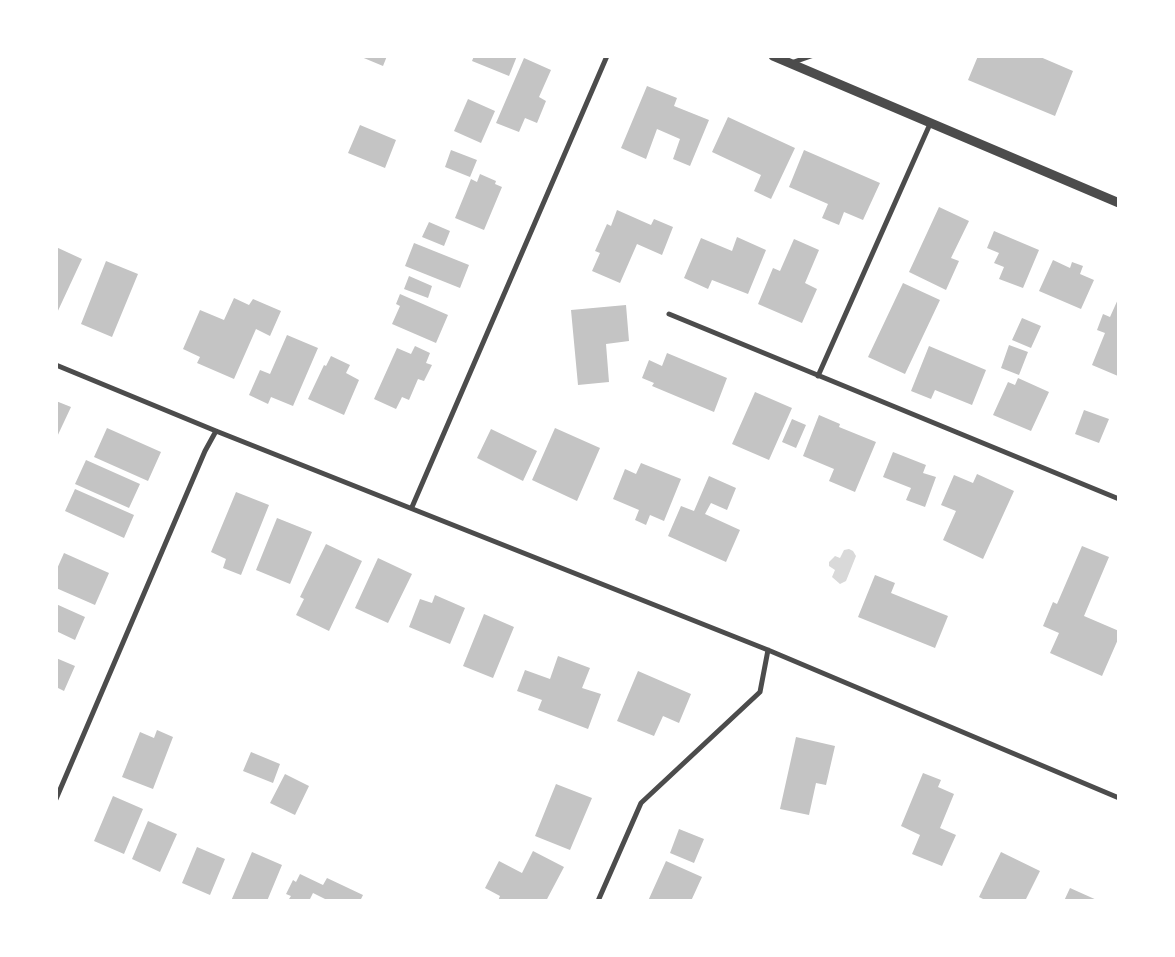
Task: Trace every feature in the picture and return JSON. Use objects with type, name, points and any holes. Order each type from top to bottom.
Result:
[{"type":"street","points":[[412,507],[607,56]]},
{"type":"street","points":[[773,56],[1119,203]]},
{"type":"street","points":[[790,64],[811,56]]},
{"type":"street","points":[[818,376],[930,124]]},
{"type":"street","points":[[669,314],[1119,499]]},
{"type":"street","points":[[56,365],[216,431],[412,507],[768,650],[1119,798]]},
{"type":"street","points":[[56,799],[205,450],[216,431]]},
{"type":"street","points":[[598,901],[641,803],[760,692],[768,650]]},
{"type":"shaded area","points":[[849,549],[856,556],[846,581],[840,584],[832,577],[835,570],[829,566],[829,562],[835,556],[840,558],[844,550]]},
{"type":"building","points":[[359,56],[387,56],[383,66]]},
{"type":"building","points":[[474,56],[517,56],[509,76],[472,61]]},
{"type":"building","points":[[978,56],[1038,56],[1073,71],[1055,116],[968,80]]},
{"type":"building","points":[[524,58],[551,70],[539,97],[546,101],[537,123],[525,118],[519,132],[496,123]]},
{"type":"building","points":[[647,86],[677,98],[674,106],[709,120],[690,166],[673,159],[680,139],[657,129],[646,159],[621,148]]},
{"type":"building","points":[[468,99],[495,111],[481,143],[454,131]]},
{"type":"building","points":[[728,117],[795,148],[771,199],[754,191],[761,175],[712,152]]},
{"type":"building","points":[[360,125],[396,140],[385,168],[348,153]]},
{"type":"building","points":[[451,150],[477,160],[470,177],[445,167]]},
{"type":"building","points":[[804,150],[880,183],[863,220],[844,212],[839,225],[822,218],[828,204],[789,187]]},
{"type":"building","points":[[480,174],[496,181],[495,184],[502,187],[484,230],[455,218],[471,179],[477,182]]},
{"type":"building","points":[[939,207],[969,221],[951,258],[959,261],[946,290],[909,272]]},
{"type":"building","points":[[617,210],[651,225],[654,219],[673,227],[662,255],[637,244],[620,283],[592,271],[600,253],[595,251],[607,224],[611,226]]},
{"type":"building","points":[[429,222],[450,231],[444,246],[422,237]]},
{"type":"building","points":[[994,231],[1039,250],[1023,288],[999,279],[1004,267],[994,263],[999,253],[987,248]]},
{"type":"building","points":[[737,237],[766,250],[748,294],[712,280],[708,289],[684,278],[701,238],[732,251]]},
{"type":"building","points":[[794,239],[819,250],[805,283],[817,289],[802,323],[758,304],[773,268],[780,271]]},
{"type":"building","points":[[414,243],[469,265],[460,288],[405,266]]},
{"type":"building","points":[[56,247],[82,259],[56,315]]},
{"type":"building","points":[[1053,260],[1070,268],[1072,262],[1083,266],[1080,274],[1094,280],[1081,309],[1039,291]]},
{"type":"building","points":[[106,261],[138,274],[112,337],[81,324]]},
{"type":"building","points":[[409,276],[432,286],[428,298],[404,289]]},
{"type":"building","points":[[903,283],[940,300],[905,374],[868,357]]},
{"type":"building","points":[[400,294],[448,315],[436,343],[392,324],[400,306],[396,304]]},
{"type":"building","points":[[1119,297],[1118,376],[1092,365],[1105,333],[1097,330],[1103,314],[1110,317]]},
{"type":"building","points":[[234,298],[249,305],[253,299],[281,311],[270,336],[256,329],[234,379],[197,363],[200,357],[183,349],[200,310],[224,320]]},
{"type":"building","points":[[626,305],[629,341],[606,344],[609,382],[578,385],[571,310]]},
{"type":"building","points":[[1022,318],[1041,326],[1031,348],[1012,340]]},
{"type":"building","points":[[287,335],[318,348],[293,406],[271,397],[268,404],[249,395],[260,370],[270,374]]},
{"type":"building","points":[[1009,345],[1028,352],[1019,375],[1001,368]]},
{"type":"building","points":[[415,346],[430,353],[426,363],[432,365],[424,381],[418,379],[409,400],[402,397],[396,409],[374,399],[397,348],[411,354]]},
{"type":"building","points":[[929,346],[986,370],[972,405],[935,390],[931,399],[911,391]]},
{"type":"building","points":[[667,353],[727,378],[714,412],[652,386],[654,383],[642,378],[649,360],[662,366]]},
{"type":"building","points":[[331,356],[350,365],[346,373],[359,380],[344,415],[308,399],[324,365],[326,366]]},
{"type":"building","points":[[1018,378],[1049,392],[1031,431],[993,415],[1008,382],[1015,385]]},
{"type":"building","points":[[755,392],[792,408],[769,460],[732,444]]},
{"type":"building","points":[[56,401],[71,407],[56,439]]},
{"type":"building","points":[[1084,410],[1109,419],[1099,443],[1075,434]]},
{"type":"building","points":[[819,415],[840,424],[839,427],[876,442],[855,492],[829,481],[834,469],[803,456]]},
{"type":"building","points":[[792,419],[806,425],[796,448],[782,442]]},
{"type":"building","points":[[107,428],[161,452],[148,481],[94,457]]},
{"type":"building","points":[[555,428],[600,448],[577,501],[532,480]]},
{"type":"building","points":[[491,429],[537,451],[523,481],[477,458]]},
{"type":"building","points":[[893,452],[926,465],[923,473],[936,477],[925,507],[906,500],[911,488],[883,477]]},
{"type":"building","points":[[86,460],[140,484],[129,508],[75,484]]},
{"type":"building","points":[[641,463],[681,479],[664,521],[650,515],[646,525],[635,520],[639,510],[613,499],[625,469],[636,474]]},
{"type":"building","points":[[977,474],[1014,491],[983,559],[943,540],[956,511],[941,505],[954,475],[973,483]]},
{"type":"building","points":[[709,476],[736,488],[727,510],[711,503],[705,514],[740,530],[726,562],[668,536],[681,506],[694,511]]},
{"type":"building","points":[[75,489],[134,515],[124,538],[65,511]]},
{"type":"building","points":[[236,492],[269,505],[241,575],[223,568],[226,559],[211,552]]},
{"type":"building","points":[[277,518],[312,532],[290,584],[256,570]]},
{"type":"building","points":[[326,544],[362,561],[329,631],[296,615],[304,599],[300,597]]},
{"type":"building","points":[[1082,546],[1109,557],[1084,616],[1119,631],[1119,637],[1102,676],[1050,653],[1059,633],[1043,626],[1053,602],[1057,604]]},
{"type":"building","points":[[64,553],[109,573],[95,605],[56,588],[56,571]]},
{"type":"building","points":[[378,558],[412,574],[388,623],[355,608]]},
{"type":"building","points":[[875,575],[895,583],[891,593],[948,616],[935,648],[858,617]]},
{"type":"building","points":[[435,595],[465,608],[450,644],[409,627],[420,599],[432,603]]},
{"type":"building","points":[[56,604],[85,617],[75,640],[56,631]]},
{"type":"building","points":[[484,614],[514,627],[493,678],[463,666]]},
{"type":"building","points":[[558,656],[590,668],[582,688],[601,694],[588,729],[538,710],[542,700],[517,691],[525,670],[550,679]]},
{"type":"building","points":[[56,658],[75,666],[64,691],[56,687]]},
{"type":"building","points":[[638,671],[691,694],[679,723],[663,716],[654,736],[617,721]]},
{"type":"building","points":[[157,730],[173,737],[153,789],[122,777],[140,732],[154,738]]},
{"type":"building","points":[[796,737],[835,746],[826,785],[816,783],[809,815],[780,809]]},
{"type":"building","points":[[251,752],[280,764],[273,783],[243,771]]},
{"type":"building","points":[[923,773],[941,780],[938,787],[954,794],[940,828],[956,835],[942,866],[912,854],[920,835],[901,826]]},
{"type":"building","points":[[285,774],[309,786],[295,815],[270,803]]},
{"type":"building","points":[[556,784],[592,798],[570,850],[535,836]]},
{"type":"building","points":[[113,796],[143,809],[124,854],[94,841]]},
{"type":"building","points":[[148,821],[177,834],[160,872],[132,859]]},
{"type":"building","points":[[679,829],[704,839],[694,863],[670,853]]},
{"type":"building","points":[[197,847],[225,859],[210,895],[182,883]]},
{"type":"building","points":[[533,851],[564,867],[546,901],[498,901],[500,896],[485,888],[499,861],[522,873]]},
{"type":"building","points":[[252,852],[282,865],[267,901],[231,901]]},
{"type":"building","points":[[1001,852],[1040,871],[1025,901],[987,901],[979,897]]},
{"type":"building","points":[[666,861],[702,877],[691,901],[648,901]]},
{"type":"building","points":[[300,874],[323,885],[327,878],[363,895],[360,901],[329,901],[313,893],[309,901],[292,901],[289,899],[291,896],[286,894],[293,880],[296,882]]},
{"type":"building","points":[[1070,888],[1099,901],[1064,901]]}]
